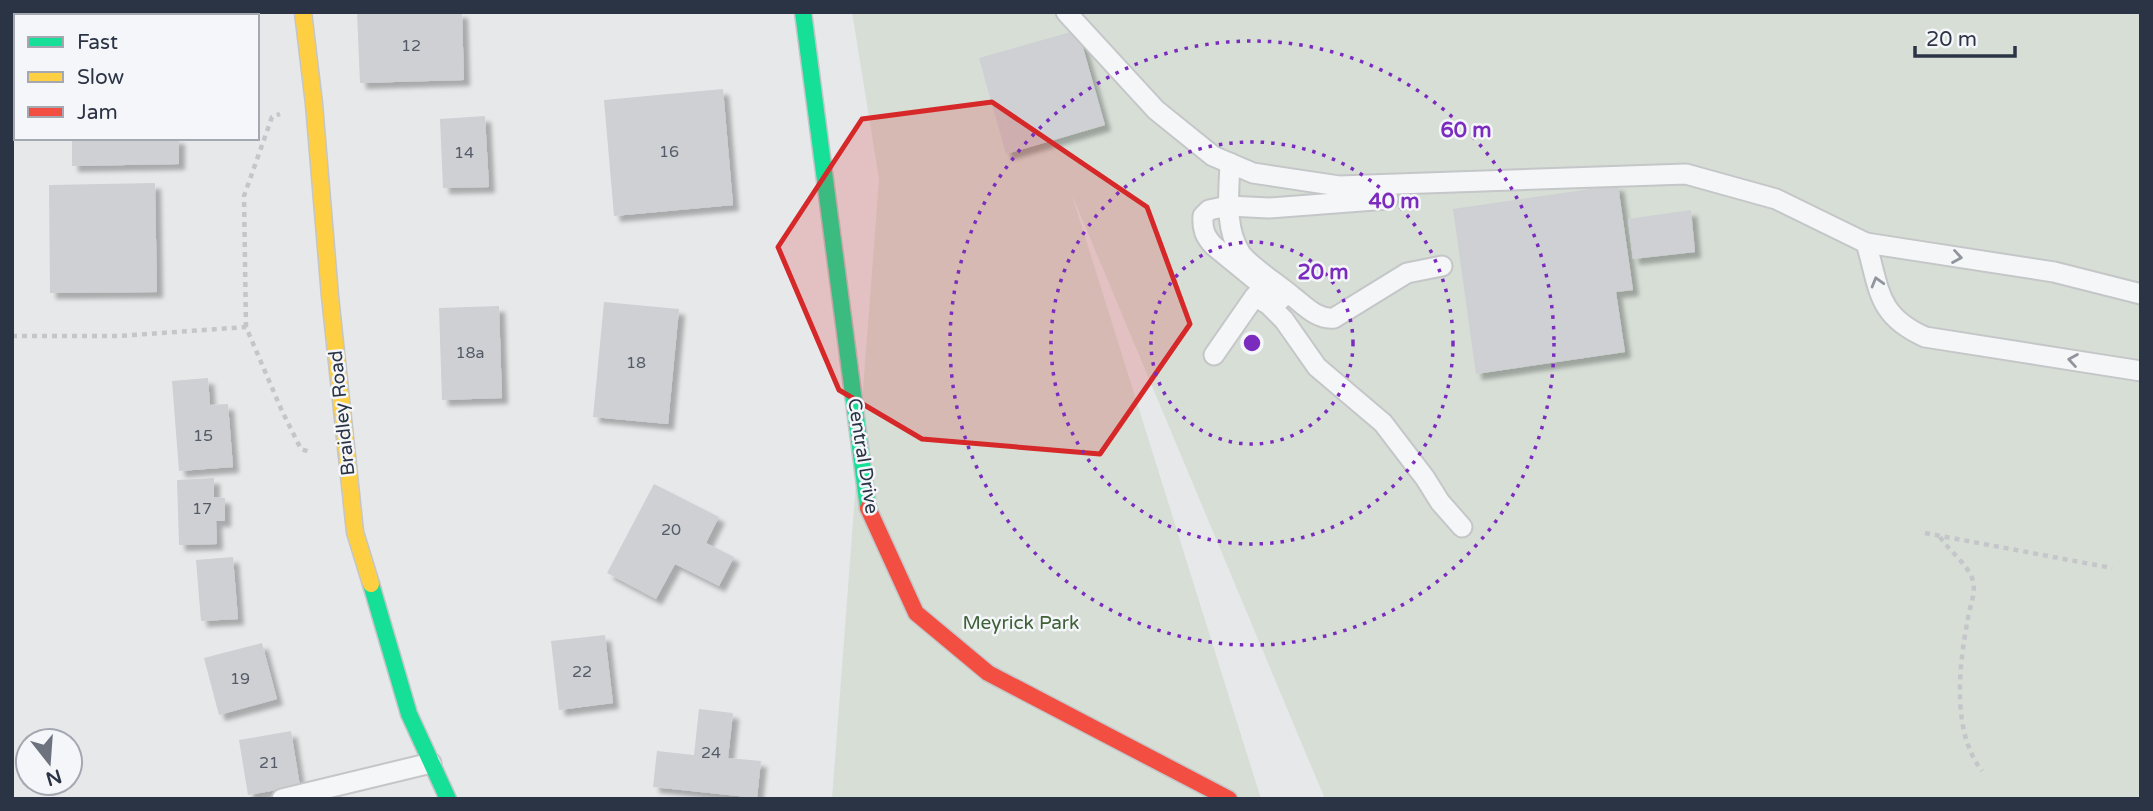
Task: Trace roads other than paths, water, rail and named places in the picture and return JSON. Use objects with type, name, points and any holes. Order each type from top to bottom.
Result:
[{"type":"street","name":"Braidley Road","points":[[303,12],[355,532],[409,714],[448,799]]},
{"type":"street","name":"Central Drive","points":[[803,12],[869,514],[916,612],[988,673],[1229,799]]},
{"type":"lane","points":[[1066,12],[1156,110],[1213,156],[1253,173],[1339,186],[1686,174],[1776,199],[1866,243],[2054,272],[2141,294]]},
{"type":"lane","points":[[1230,163],[1228,206],[1234,237],[1242,256],[1325,319],[1334,318],[1407,273],[1443,266]]},
{"type":"lane","points":[[1284,320],[1285,304],[1206,237],[1202,225],[1203,216],[1209,210],[1228,206],[1269,208],[1388,199]]},
{"type":"lane","points":[[1866,243],[1883,302],[1892,317],[1906,328],[1925,337],[2141,371]]},
{"type":"lane","points":[[1214,355],[1255,296],[1269,305],[1284,320],[1317,367],[1383,423],[1440,502],[1462,527]]},
{"type":"lane","points":[[282,799],[431,762]]},
{"type":"park label","name":"Meyrick Park","points":[[1021,623]]}]
